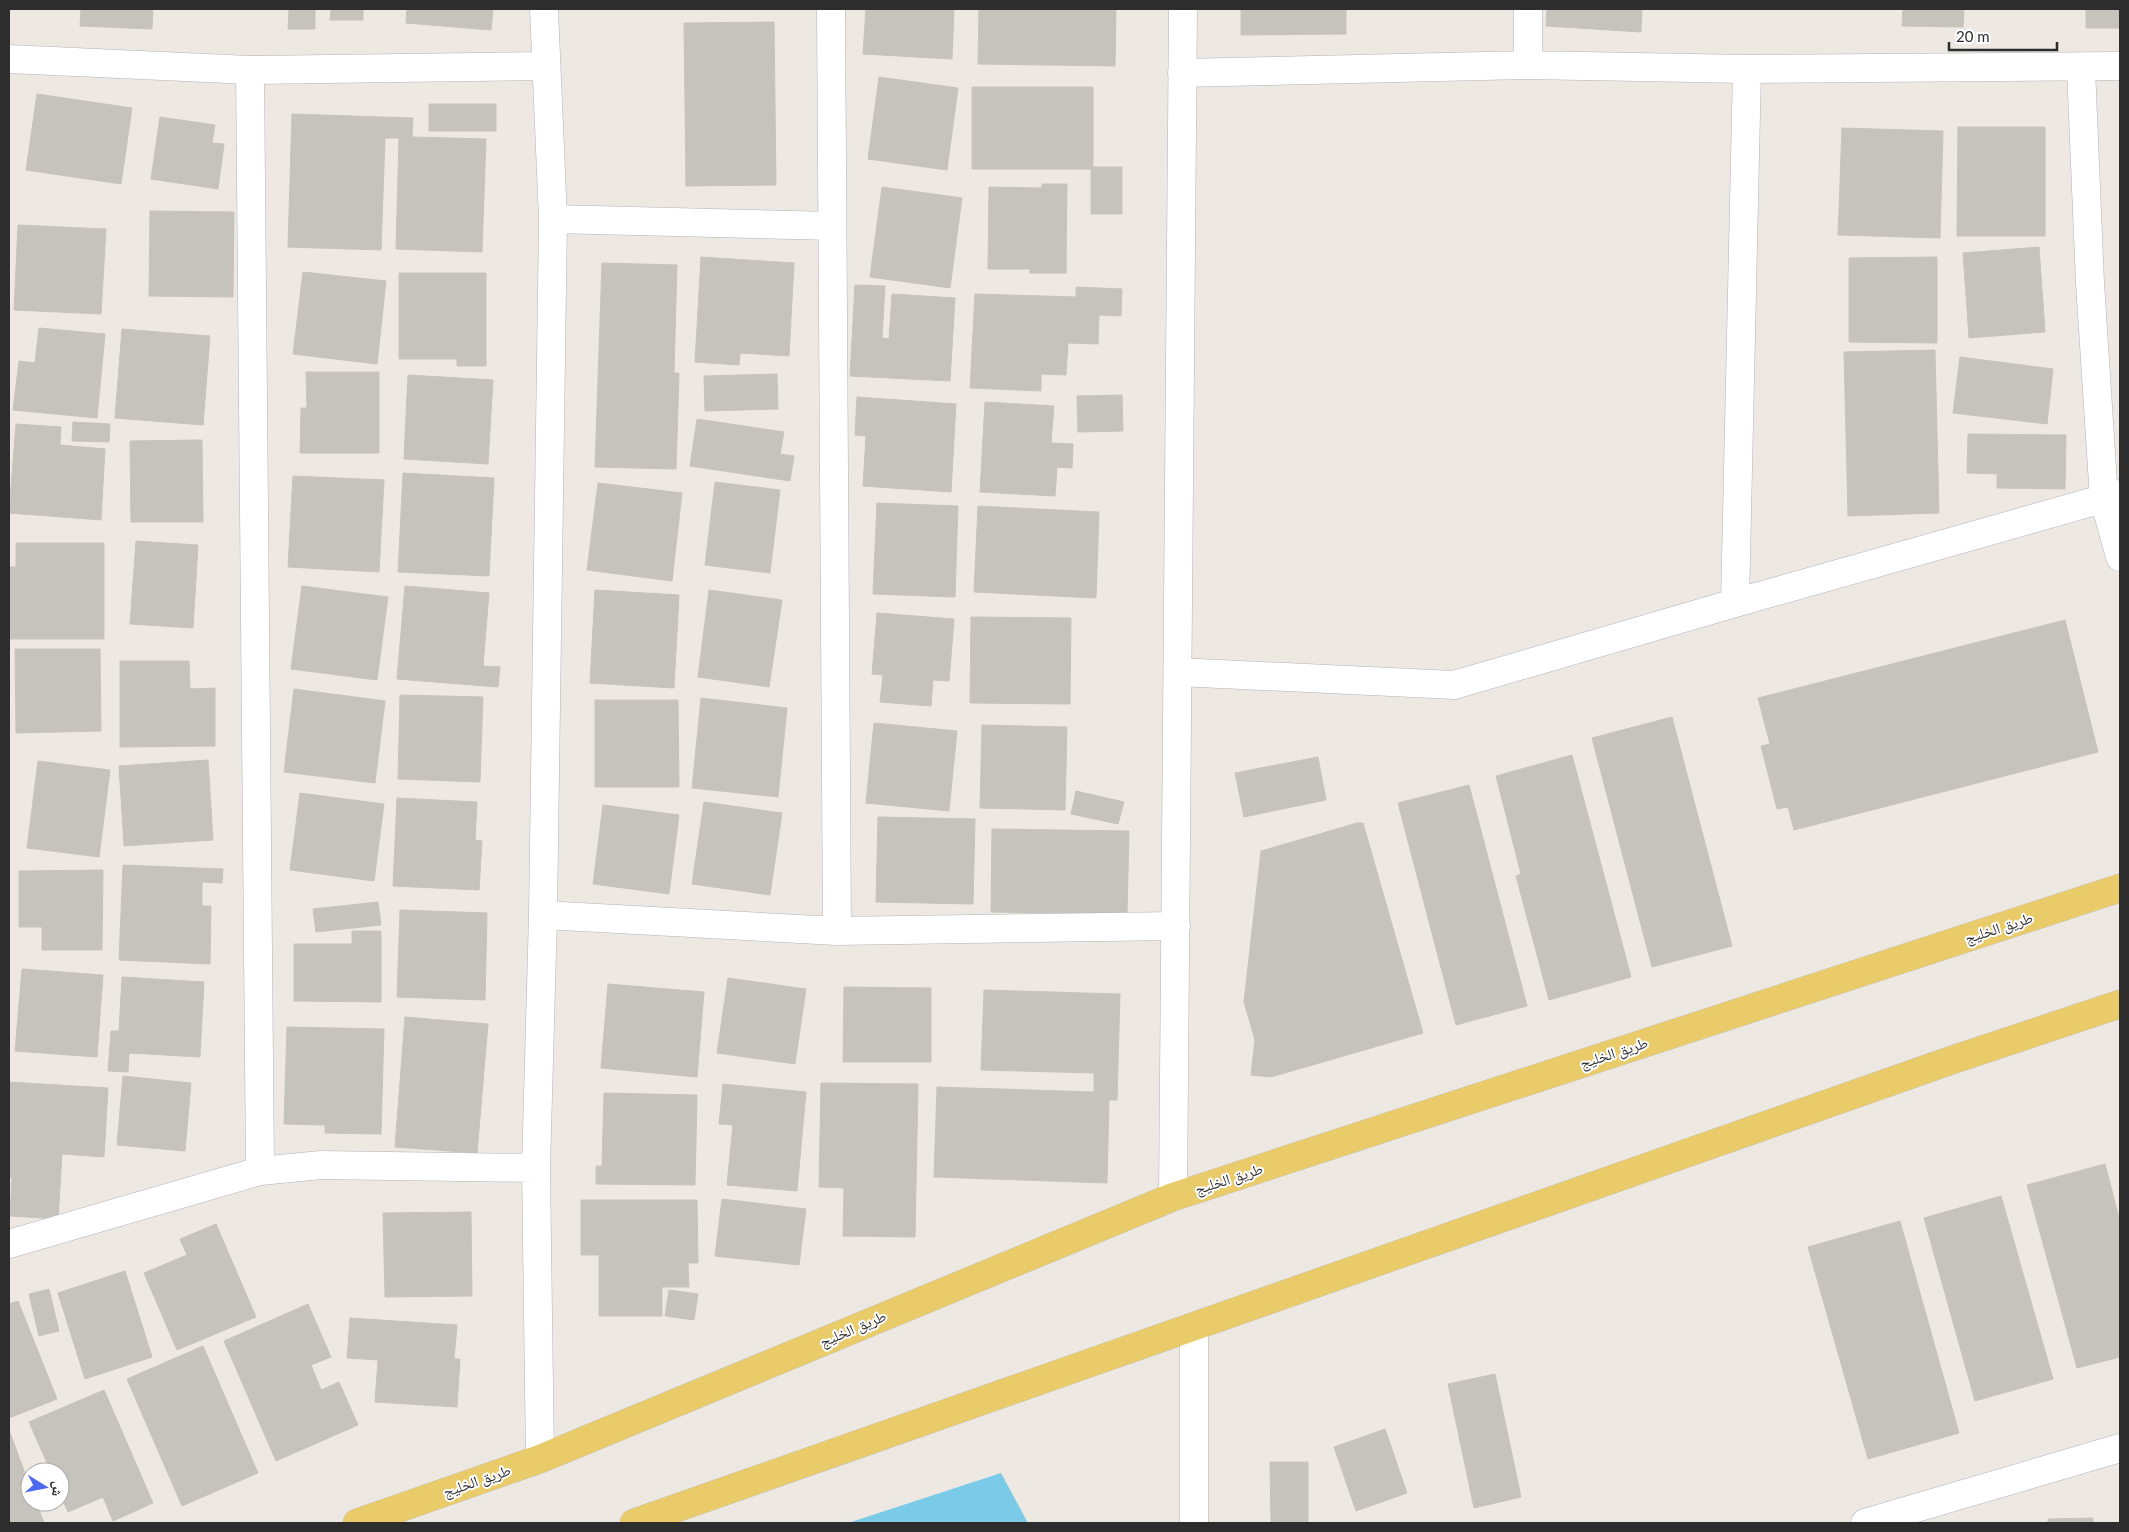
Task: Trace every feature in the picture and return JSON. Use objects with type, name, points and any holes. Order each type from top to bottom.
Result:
[{"type":"main road","name":"طريق الخليج","points":[[357,1523],[540,1459],[1173,1197],[2120,888]]},
{"type":"main road","points":[[634,1523],[1943,1063],[2120,1004]]},
{"type":"street","points":[[540,1459],[536,1168],[544,916],[553,219],[544,9]]},
{"type":"street","points":[[831,9],[837,931]]},
{"type":"street","points":[[1173,1197],[1183,9]]},
{"type":"street","points":[[1528,9],[1528,66]]},
{"type":"street","points":[[9,59],[250,70],[546,66]]},
{"type":"street","points":[[1182,73],[1528,66],[1747,69],[2081,68],[2120,66]]},
{"type":"street","points":[[2081,68],[2090,283],[2120,557]]},
{"type":"street","points":[[1735,603],[1747,69]]},
{"type":"street","points":[[250,70],[260,1171]]},
{"type":"street","points":[[553,219],[832,226]]},
{"type":"street","points":[[1178,672],[1454,685],[1735,603],[2112,497]]},
{"type":"street","points":[[544,916],[837,931],[1176,926]]},
{"type":"street","points":[[9,1244],[260,1171],[321,1165],[536,1168]]},
{"type":"street","points":[[1194,1327],[1194,1523]]},
{"type":"street","points":[[1865,1523],[2120,1448]]},
{"type":"water","points":[[1001,1473],[1028,1523],[848,1523]]},
{"type":"building","points":[[81,9],[153,9],[152,29],[80,26]]},
{"type":"building","points":[[289,9],[315,9],[315,29],[288,29]]},
{"type":"building","points":[[331,9],[363,9],[363,20],[330,20]]},
{"type":"building","points":[[407,9],[493,9],[491,30],[406,23]]},
{"type":"building","points":[[866,9],[954,9],[952,59],[863,54]]},
{"type":"building","points":[[979,9],[1116,9],[1115,66],[978,64]]},
{"type":"building","points":[[1241,9],[1346,9],[1346,34],[1241,35]]},
{"type":"building","points":[[1547,9],[1642,9],[1641,32],[1546,26]]},
{"type":"building","points":[[1903,9],[1964,9],[1963,27],[1902,26]]},
{"type":"building","points":[[2086,9],[2120,9],[2120,28],[2086,28]]},
{"type":"building","points":[[774,22],[776,185],[686,186],[684,23]]},
{"type":"building","points":[[879,77],[958,88],[947,170],[868,159]]},
{"type":"building","points":[[972,87],[1093,87],[1093,167],[1122,167],[1122,214],[1091,214],[1091,169],[972,169]]},
{"type":"building","points":[[37,94],[132,108],[121,184],[26,170]]},
{"type":"building","points":[[429,104],[496,104],[496,131],[429,131]]},
{"type":"building","points":[[292,114],[413,118],[412,137],[486,139],[482,252],[396,249],[399,138],[385,138],[381,250],[288,247]]},
{"type":"building","points":[[160,117],[215,125],[212,143],[224,144],[218,189],[151,179]]},
{"type":"building","points":[[1958,127],[2045,127],[2045,236],[1957,236]]},
{"type":"building","points":[[1842,128],[1943,131],[1940,238],[1838,235]]},
{"type":"building","points":[[1042,184],[1067,184],[1066,273],[1030,273],[1030,269],[988,269],[989,187],[1042,188]]},
{"type":"building","points":[[882,187],[962,198],[950,288],[870,277]]},
{"type":"building","points":[[150,211],[234,212],[233,297],[149,296]]},
{"type":"building","points":[[18,225],[106,229],[101,314],[14,310]]},
{"type":"building","points":[[2039,247],[2045,332],[1969,338],[1963,253]]},
{"type":"building","points":[[701,257],[794,263],[789,356],[740,353],[739,365],[695,362]]},
{"type":"building","points":[[1937,257],[1937,343],[1849,342],[1849,258]]},
{"type":"building","points":[[602,263],[677,265],[674,373],[679,373],[676,469],[595,467]]},
{"type":"building","points":[[303,272],[386,281],[377,364],[293,354]]},
{"type":"building","points":[[399,273],[486,273],[486,366],[457,366],[457,359],[399,359]]},
{"type":"building","points":[[855,285],[885,286],[882,338],[889,339],[892,294],[955,298],[950,381],[850,376]]},
{"type":"building","points":[[1076,287],[1122,289],[1121,316],[1099,315],[1098,344],[1068,343],[1066,375],[1041,374],[1041,391],[970,388],[975,294],[1076,297]]},
{"type":"building","points":[[39,328],[105,334],[97,418],[13,410],[19,361],[35,363]]},
{"type":"building","points":[[122,329],[210,336],[203,425],[115,418]]},
{"type":"building","points":[[1935,350],[1939,513],[1848,516],[1844,352]]},
{"type":"building","points":[[1960,357],[2053,369],[2047,424],[1953,413]]},
{"type":"building","points":[[306,372],[379,372],[379,453],[300,453],[301,408],[307,408]]},
{"type":"building","points":[[777,374],[778,409],[705,411],[704,376]]},
{"type":"building","points":[[408,375],[493,380],[488,464],[404,459]]},
{"type":"building","points":[[1122,395],[1123,431],[1078,432],[1077,396]]},
{"type":"building","points":[[857,397],[956,404],[951,492],[863,486],[866,436],[855,435]]},
{"type":"building","points":[[985,402],[1054,406],[1051,443],[1073,444],[1072,468],[1057,467],[1055,496],[980,492]]},
{"type":"building","points":[[697,419],[784,432],[780,454],[794,456],[790,481],[690,466]]},
{"type":"building","points":[[73,422],[110,424],[109,442],[72,441]]},
{"type":"building","points":[[16,424],[61,427],[60,445],[105,449],[101,520],[9,513]]},
{"type":"building","points":[[1968,434],[2066,435],[2065,489],[1997,488],[1997,474],[1967,473]]},
{"type":"building","points":[[202,440],[203,522],[131,522],[130,441]]},
{"type":"building","points":[[403,473],[494,478],[489,576],[398,572]]},
{"type":"building","points":[[293,476],[384,480],[379,572],[288,567]]},
{"type":"building","points":[[715,482],[780,490],[770,573],[705,565]]},
{"type":"building","points":[[598,483],[682,493],[672,581],[587,570]]},
{"type":"building","points":[[877,503],[958,506],[955,597],[873,594]]},
{"type":"building","points":[[978,506],[1099,512],[1096,598],[974,592]]},
{"type":"building","points":[[136,541],[198,545],[193,628],[130,624]]},
{"type":"building","points":[[16,543],[104,543],[104,639],[9,639],[10,567],[16,567]]},
{"type":"building","points":[[302,586],[388,597],[377,680],[291,669]]},
{"type":"building","points":[[405,586],[489,593],[483,666],[500,667],[498,687],[397,679]]},
{"type":"building","points":[[595,590],[679,595],[674,688],[590,683]]},
{"type":"building","points":[[709,590],[782,600],[769,687],[698,677]]},
{"type":"building","points":[[877,613],[954,619],[949,681],[933,680],[931,706],[880,702],[883,675],[872,674]]},
{"type":"building","points":[[971,617],[1071,618],[1070,704],[970,703]]},
{"type":"building","points":[[2065,620],[2098,752],[1794,830],[1788,807],[1777,809],[1761,746],[1770,744],[1758,698]]},
{"type":"building","points":[[15,649],[100,649],[101,731],[16,733]]},
{"type":"building","points":[[120,661],[189,661],[190,689],[215,688],[215,746],[120,747]]},
{"type":"building","points":[[294,689],[385,701],[375,783],[284,772]]},
{"type":"building","points":[[400,695],[483,697],[480,782],[398,779]]},
{"type":"building","points":[[701,698],[787,708],[778,797],[692,788]]},
{"type":"building","points":[[595,700],[678,700],[679,787],[595,787]]},
{"type":"building","points":[[1672,717],[1732,946],[1652,967],[1592,738]]},
{"type":"building","points":[[874,723],[957,731],[949,811],[866,803]]},
{"type":"building","points":[[982,725],[1067,727],[1065,810],[980,808]]},
{"type":"building","points":[[1572,755],[1631,977],[1549,1000],[1516,876],[1521,874],[1496,776]]},
{"type":"building","points":[[1318,757],[1326,800],[1244,817],[1235,773]]},
{"type":"building","points":[[208,760],[213,840],[124,846],[119,766]]},
{"type":"building","points":[[38,761],[110,770],[99,857],[27,848]]},
{"type":"building","points":[[1469,785],[1527,1006],[1456,1025],[1398,803]]},
{"type":"building","points":[[1076,791],[1124,802],[1118,824],[1071,814]]},
{"type":"building","points":[[300,793],[384,804],[374,881],[290,870]]},
{"type":"building","points":[[397,798],[477,802],[475,840],[482,841],[479,890],[393,886]]},
{"type":"building","points":[[704,802],[782,813],[770,895],[692,884]]},
{"type":"building","points":[[603,805],[679,815],[669,894],[593,884]]},
{"type":"building","points":[[878,817],[975,819],[973,904],[876,902]]},
{"type":"building","points":[[1357,823],[1363,823],[1423,1033],[1271,1077],[1251,1075],[1255,1040],[1244,1002],[1261,851]]},
{"type":"building","points":[[992,829],[1129,831],[1127,914],[991,912]]},
{"type":"building","points":[[123,865],[223,869],[222,883],[202,882],[202,906],[211,906],[210,964],[119,960]]},
{"type":"building","points":[[103,870],[102,950],[42,950],[42,927],[19,927],[19,871]]},
{"type":"building","points":[[378,902],[381,925],[316,932],[313,909]]},
{"type":"building","points":[[400,910],[487,913],[485,1000],[397,997]]},
{"type":"building","points":[[352,931],[381,931],[381,1002],[294,1001],[294,944],[352,944]]},
{"type":"building","points":[[22,969],[103,975],[97,1057],[15,1051]]},
{"type":"building","points":[[122,977],[204,982],[200,1057],[129,1053],[128,1072],[108,1071],[111,1031],[119,1031]]},
{"type":"building","points":[[728,978],[806,989],[795,1064],[717,1053]]},
{"type":"building","points":[[608,984],[704,992],[697,1077],[601,1068]]},
{"type":"building","points":[[844,987],[931,988],[931,1062],[843,1062]]},
{"type":"building","points":[[984,990],[1120,994],[1117,1100],[1109,1100],[1107,1183],[934,1177],[937,1087],[1094,1092],[1094,1073],[981,1070]]},
{"type":"building","points":[[405,1017],[488,1024],[477,1153],[395,1147]]},
{"type":"building","points":[[287,1027],[384,1029],[381,1134],[325,1133],[325,1125],[284,1124]]},
{"type":"building","points":[[123,1076],[191,1083],[185,1151],[117,1145]]},
{"type":"building","points":[[9,1082],[108,1088],[104,1157],[62,1154],[58,1219],[10,1216],[12,1177],[9,1177]]},
{"type":"building","points":[[821,1083],[918,1084],[915,1237],[843,1236],[844,1188],[819,1187]]},
{"type":"building","points":[[723,1084],[806,1092],[797,1191],[727,1185],[733,1125],[719,1124]]},
{"type":"building","points":[[604,1093],[697,1095],[695,1185],[596,1184],[596,1166],[602,1166]]},
{"type":"building","points":[[2105,1164],[2120,1222],[2120,1357],[2077,1368],[2027,1185]]},
{"type":"building","points":[[2001,1196],[2053,1379],[1975,1401],[1924,1218]]},
{"type":"building","points":[[722,1199],[806,1209],[799,1265],[715,1256]]},
{"type":"building","points":[[581,1200],[697,1200],[698,1263],[688,1263],[689,1287],[662,1287],[662,1316],[599,1316],[599,1255],[581,1255]]},
{"type":"building","points":[[471,1212],[472,1296],[385,1297],[383,1213]]},
{"type":"building","points":[[1900,1221],[1959,1433],[1868,1459],[1808,1247]]},
{"type":"building","points":[[216,1224],[256,1317],[177,1350],[144,1273],[187,1255],[180,1239]]},
{"type":"building","points":[[125,1271],[152,1357],[85,1379],[58,1293]]},
{"type":"building","points":[[49,1289],[59,1331],[39,1336],[29,1294]]},
{"type":"building","points":[[669,1290],[698,1294],[694,1320],[665,1316]]},
{"type":"building","points":[[18,1301],[57,1399],[9,1418],[9,1304]]},
{"type":"building","points":[[308,1304],[331,1357],[311,1365],[321,1390],[339,1382],[358,1425],[276,1461],[224,1341]]},
{"type":"building","points":[[350,1318],[457,1325],[454,1359],[460,1359],[457,1407],[375,1402],[378,1360],[347,1358]]},
{"type":"building","points":[[203,1346],[258,1473],[182,1506],[127,1379]]},
{"type":"building","points":[[1495,1374],[1521,1497],[1474,1508],[1448,1384]]},
{"type":"building","points":[[104,1390],[153,1503],[113,1521],[103,1497],[70,1511],[70,1462],[47,1462],[29,1422]]},
{"type":"building","points":[[1385,1429],[1407,1493],[1356,1511],[1334,1447]]},
{"type":"building","points":[[9,1430],[21,1462],[20,1512],[40,1512],[44,1523],[9,1523]]},
{"type":"building","points":[[1270,1462],[1308,1462],[1308,1523],[1271,1523]]},
{"type":"building","points":[[2093,1518],[2093,1523],[2048,1523],[2048,1519]]}]
